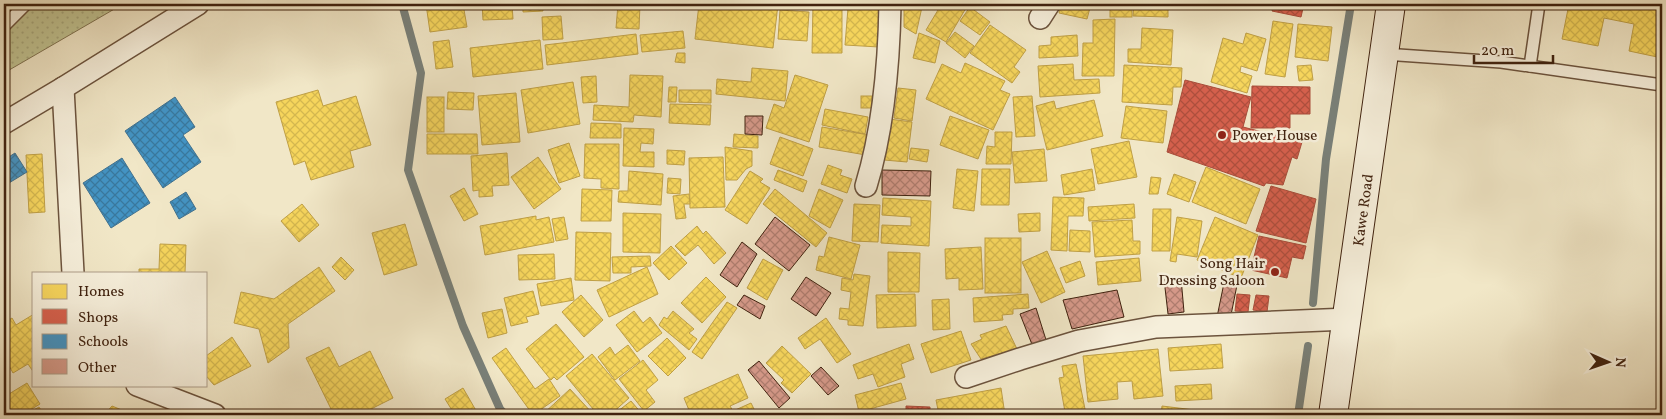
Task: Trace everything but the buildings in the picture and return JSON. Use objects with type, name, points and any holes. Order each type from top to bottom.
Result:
[{"type":"main road","name":"Kawe Road","points":[[1333,415],[1348,319],[1390,4]]},
{"type":"street","points":[[4,123],[198,4]]},
{"type":"street","points":[[866,186],[876,156],[882,117],[890,4]]},
{"type":"street","points":[[63,88],[74,272]]},
{"type":"street","points":[[966,377],[1079,341],[1156,328],[1348,319]]},
{"type":"street","points":[[141,386],[215,415]]},
{"type":"lane","points":[[4,26],[26,4]]},
{"type":"lane","points":[[1530,66],[1539,4]]},
{"type":"lane","points":[[1384,54],[1502,62],[1662,85]]},
{"type":"green space","points":[[4,4],[123,4],[4,73]]},
{"type":"waterway","points":[[402,4],[421,73],[408,170],[463,326],[500,409],[506,415]]},
{"type":"waterway","points":[[1313,303],[1326,159],[1351,4]]},
{"type":"waterway","points":[[1298,415],[1308,346]]},
{"type":"place","name":"Power House","points":[[1222,135]]},
{"type":"place","name":"Song Hair Dressing Saloon","points":[[1275,272]]}]
